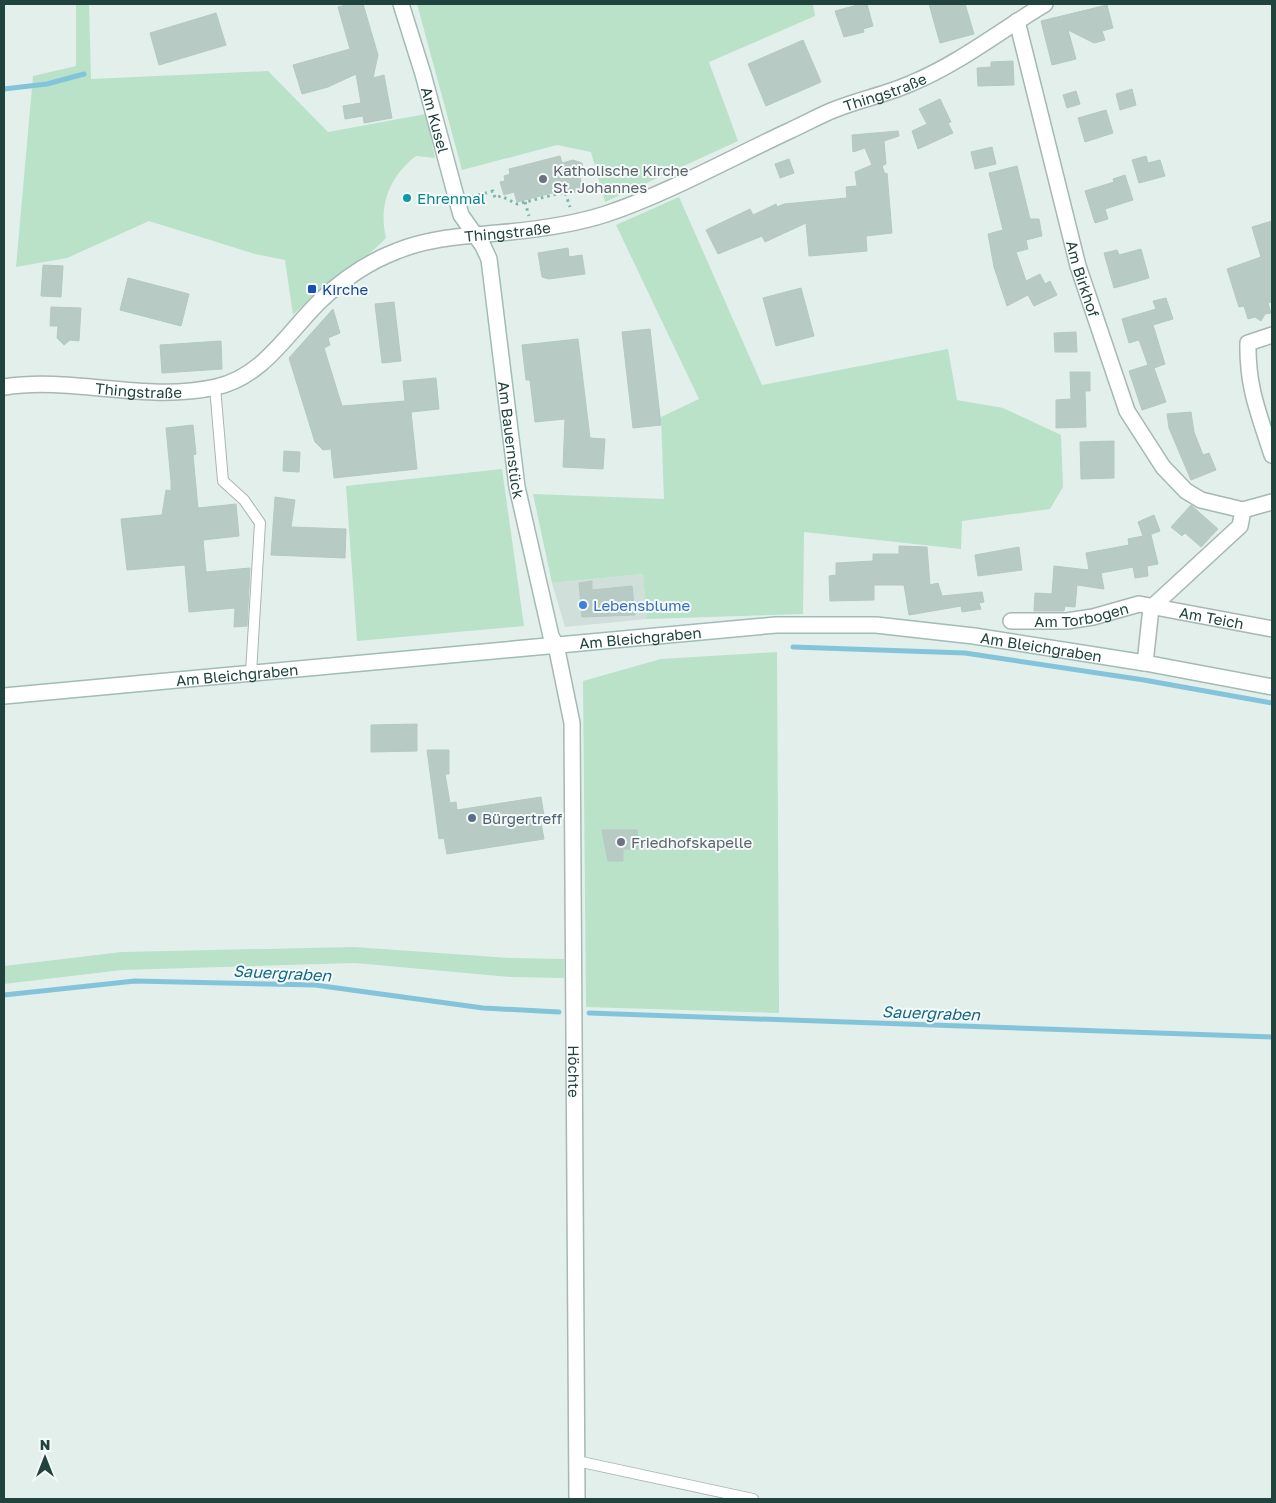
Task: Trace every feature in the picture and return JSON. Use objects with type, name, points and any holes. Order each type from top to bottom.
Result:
[{"type":"street","name":"Am Kusel","points":[[401,4],[423,74],[461,215],[474,235]]},
{"type":"street","points":[[1017,21],[1046,4]]},
{"type":"street","name":"Thingstraße","points":[[4,388],[30,383],[150,394],[216,387],[238,379],[260,364],[282,344],[320,301],[349,276],[398,250],[438,239],[573,223],[633,204],[836,109],[910,84],[961,59],[1017,21]]},
{"type":"street","name":"Am Birkhof","points":[[1017,21],[1078,266],[1127,411],[1163,467],[1186,490],[1201,500],[1242,510],[1272,502]]},
{"type":"street","name":"Am Bauernstück","points":[[474,235],[488,259],[517,487],[556,645]]},
{"type":"street","points":[[1272,335],[1248,343],[1251,392],[1272,455]]},
{"type":"street","points":[[1145,662],[1151,608],[1240,526],[1242,510]]},
{"type":"street","name":"Am Torbogen","points":[[1011,621],[1067,621],[1093,617],[1139,604],[1151,608]]},
{"type":"street","name":"Am Teich","points":[[1151,608],[1272,629]]},
{"type":"street","name":"Am Bleichgraben","points":[[4,696],[776,625],[876,625],[974,636],[1145,662],[1272,687]]},
{"type":"street","name":"Höchte","points":[[556,645],[572,722],[577,1499]]},
{"type":"lane","points":[[216,387],[223,481],[244,500],[260,523],[251,674]]},
{"type":"lane","points":[[577,1461],[752,1499]]},
{"type":"path","points":[[457,201],[493,191],[495,198],[501,196],[517,204],[565,192],[573,223]]},
{"type":"shaded area","points":[[643,574],[647,619],[565,627],[552,583]]},
{"type":"green space","points":[[76,4],[89,4],[91,79],[268,71],[328,132],[426,114],[435,158],[416,156],[393,182],[385,203],[384,226],[386,238],[293,315],[285,260],[255,254],[149,221],[67,258],[16,267],[33,76],[76,66]]},
{"type":"green space","points":[[417,4],[813,4],[815,16],[709,62],[738,141],[605,202],[591,152],[557,145],[462,170]]},
{"type":"green space","points":[[679,197],[762,385],[948,349],[957,400],[1003,408],[1061,435],[1063,487],[1050,509],[962,521],[961,549],[804,532],[803,614],[647,619],[643,574],[552,583],[533,494],[664,499],[661,417],[699,399],[616,225]]},
{"type":"green space","points":[[502,469],[524,626],[357,641],[346,486]]},
{"type":"green space","points":[[777,652],[779,1013],[586,1007],[583,681],[661,659]]},
{"type":"green space","points":[[354,947],[511,958],[564,959],[564,978],[510,977],[355,963],[122,970],[4,984],[4,966],[122,952]]},
{"type":"building","points":[[350,4],[363,4],[378,55],[373,78],[384,75],[392,118],[364,123],[363,116],[345,119],[343,106],[361,103],[356,74],[328,87],[302,94],[293,65],[350,49],[338,7]]},
{"type":"building","points":[[867,4],[873,26],[863,29],[864,32],[844,37],[835,11]]},
{"type":"building","points":[[929,4],[965,4],[974,34],[940,43]]},
{"type":"building","points":[[1107,5],[1113,28],[1102,31],[1105,40],[1094,43],[1068,30],[1076,59],[1052,65],[1041,21]]},
{"type":"building","points":[[216,13],[226,45],[159,65],[150,33]]},
{"type":"building","points":[[803,40],[821,82],[766,106],[748,64]]},
{"type":"building","points":[[1013,61],[1014,85],[978,86],[977,68],[991,67],[991,62]]},
{"type":"building","points":[[1132,89],[1136,105],[1120,110],[1116,94]]},
{"type":"building","points":[[1076,91],[1080,104],[1067,108],[1063,95]]},
{"type":"building","points":[[940,99],[951,122],[948,123],[953,133],[918,149],[912,131],[927,124],[919,109]]},
{"type":"building","points":[[1106,110],[1113,133],[1085,142],[1078,118]]},
{"type":"building","points":[[898,131],[899,136],[884,141],[886,164],[882,166],[885,174],[887,173],[892,233],[866,236],[867,251],[809,256],[806,223],[765,242],[762,236],[718,254],[706,230],[750,209],[753,215],[776,204],[777,207],[784,204],[847,198],[846,187],[857,186],[855,172],[872,165],[865,148],[853,152],[852,135]]},
{"type":"building","points":[[992,147],[996,164],[975,169],[971,152]]},
{"type":"building","name":"Katholische Kirche St. Johannes","points":[[560,156],[562,163],[573,160],[582,163],[584,173],[580,177],[583,190],[568,194],[567,189],[517,202],[514,192],[504,195],[500,182],[505,181],[504,176],[510,174],[509,169]]},
{"type":"building","points":[[1146,156],[1148,163],[1160,160],[1165,176],[1139,183],[1132,160]]},
{"type":"building","points":[[789,159],[794,173],[780,178],[775,164]]},
{"type":"building","points":[[1017,166],[1030,219],[1039,219],[1042,236],[1026,240],[1028,249],[1016,252],[1026,281],[1040,274],[1045,284],[1050,281],[1057,295],[1034,306],[1028,295],[1007,306],[994,267],[988,234],[1003,230],[989,173]]},
{"type":"building","points":[[1125,175],[1133,200],[1105,209],[1108,219],[1095,223],[1085,191],[1114,182],[1113,179]]},
{"type":"building","points":[[1272,221],[1272,302],[1268,303],[1271,313],[1265,314],[1261,321],[1255,317],[1248,319],[1244,306],[1239,307],[1227,269],[1261,257],[1252,227]]},
{"type":"building","points":[[568,248],[569,257],[582,255],[585,274],[549,279],[542,277],[538,253]]},
{"type":"building","points":[[1141,249],[1149,278],[1114,288],[1104,253],[1117,250],[1119,255]]},
{"type":"building","points":[[43,265],[63,266],[61,297],[41,296]]},
{"type":"building","points":[[128,278],[189,294],[181,326],[120,310]]},
{"type":"building","points":[[801,288],[814,336],[776,346],[763,298]]},
{"type":"building","points":[[1166,298],[1173,319],[1153,325],[1165,364],[1154,368],[1166,402],[1142,410],[1129,371],[1148,365],[1139,340],[1129,343],[1122,319],[1156,309],[1153,301]]},
{"type":"building","points":[[394,302],[401,361],[382,363],[375,304]]},
{"type":"building","points":[[51,307],[81,308],[79,341],[70,340],[64,345],[57,338],[58,326],[50,326]]},
{"type":"building","points":[[333,309],[340,333],[328,338],[330,345],[324,348],[342,406],[405,401],[403,381],[436,378],[439,409],[411,412],[417,469],[334,478],[331,449],[323,450],[315,442],[289,358]]},
{"type":"building","points":[[650,329],[661,425],[633,428],[622,332]]},
{"type":"building","points":[[1076,332],[1077,352],[1055,352],[1054,333]]},
{"type":"building","points":[[578,339],[590,438],[605,439],[603,469],[563,467],[565,419],[535,422],[530,380],[526,380],[522,345]]},
{"type":"building","points":[[221,341],[222,369],[162,373],[160,345]]},
{"type":"building","points":[[1070,372],[1090,372],[1090,391],[1085,391],[1086,427],[1056,428],[1056,400],[1071,399]]},
{"type":"building","points":[[1191,412],[1194,432],[1203,455],[1209,453],[1216,470],[1191,480],[1169,428],[1167,414]]},
{"type":"building","points":[[193,425],[196,454],[193,455],[198,508],[236,504],[239,536],[203,540],[206,572],[250,568],[247,626],[234,627],[235,608],[189,612],[185,565],[127,570],[121,519],[162,515],[166,490],[171,491],[166,428]]},
{"type":"building","points":[[1114,441],[1114,478],[1081,479],[1080,442]]},
{"type":"building","points":[[284,451],[300,452],[299,472],[283,471]]},
{"type":"building","points":[[275,497],[295,500],[291,527],[346,529],[345,558],[271,555]]},
{"type":"building","points":[[1191,505],[1218,529],[1201,547],[1185,533],[1182,536],[1171,527]]},
{"type":"building","points":[[1154,515],[1160,531],[1149,535],[1151,535],[1158,564],[1147,566],[1148,576],[1135,578],[1133,567],[1101,573],[1104,589],[1077,585],[1075,607],[1065,606],[1064,611],[1034,611],[1035,593],[1052,594],[1054,566],[1089,570],[1086,553],[1129,545],[1128,539],[1143,536],[1138,522]]},
{"type":"building","points":[[899,546],[927,547],[930,585],[938,583],[942,596],[982,592],[984,602],[979,603],[981,609],[962,612],[961,606],[909,615],[904,585],[874,585],[874,600],[830,601],[829,576],[836,575],[836,563],[873,561],[873,554],[899,554]]},
{"type":"building","points":[[1019,547],[1022,570],[978,576],[975,555]]},
{"type":"building","points":[[592,581],[592,590],[632,586],[635,615],[582,617],[579,583]]},
{"type":"building","points":[[417,724],[417,751],[371,752],[371,725]]},
{"type":"building","name":"Bürgertreff","points":[[427,750],[449,750],[449,774],[445,774],[450,803],[456,802],[457,810],[541,797],[545,822],[541,823],[544,839],[447,854],[444,838],[439,839]]},
{"type":"building","name":"Friedhofskapelle","points":[[602,830],[637,830],[638,849],[623,849],[623,861],[608,861]]},
{"type":"waterway","points":[[4,89],[47,84],[84,74]]},
{"type":"waterway","points":[[793,647],[965,653],[1144,680],[1272,703]]},
{"type":"waterway","name":"Sauergraben","points":[[4,995],[135,981],[315,985],[483,1008],[559,1012]]},
{"type":"waterway","name":"Sauergraben","points":[[589,1013],[1272,1037]]},
{"type":"place","name":"Katholische Kirche St. Johannes","points":[[543,179]]},
{"type":"place","name":"Ehrenmal","points":[[407,198]]},
{"type":"place","name":"Kirche","points":[[312,289]]},
{"type":"place","name":"Lebensblume","points":[[583,605]]},
{"type":"place","name":"Bürgertreff","points":[[472,818]]},
{"type":"place","name":"Friedhofskapelle","points":[[621,842]]}]
